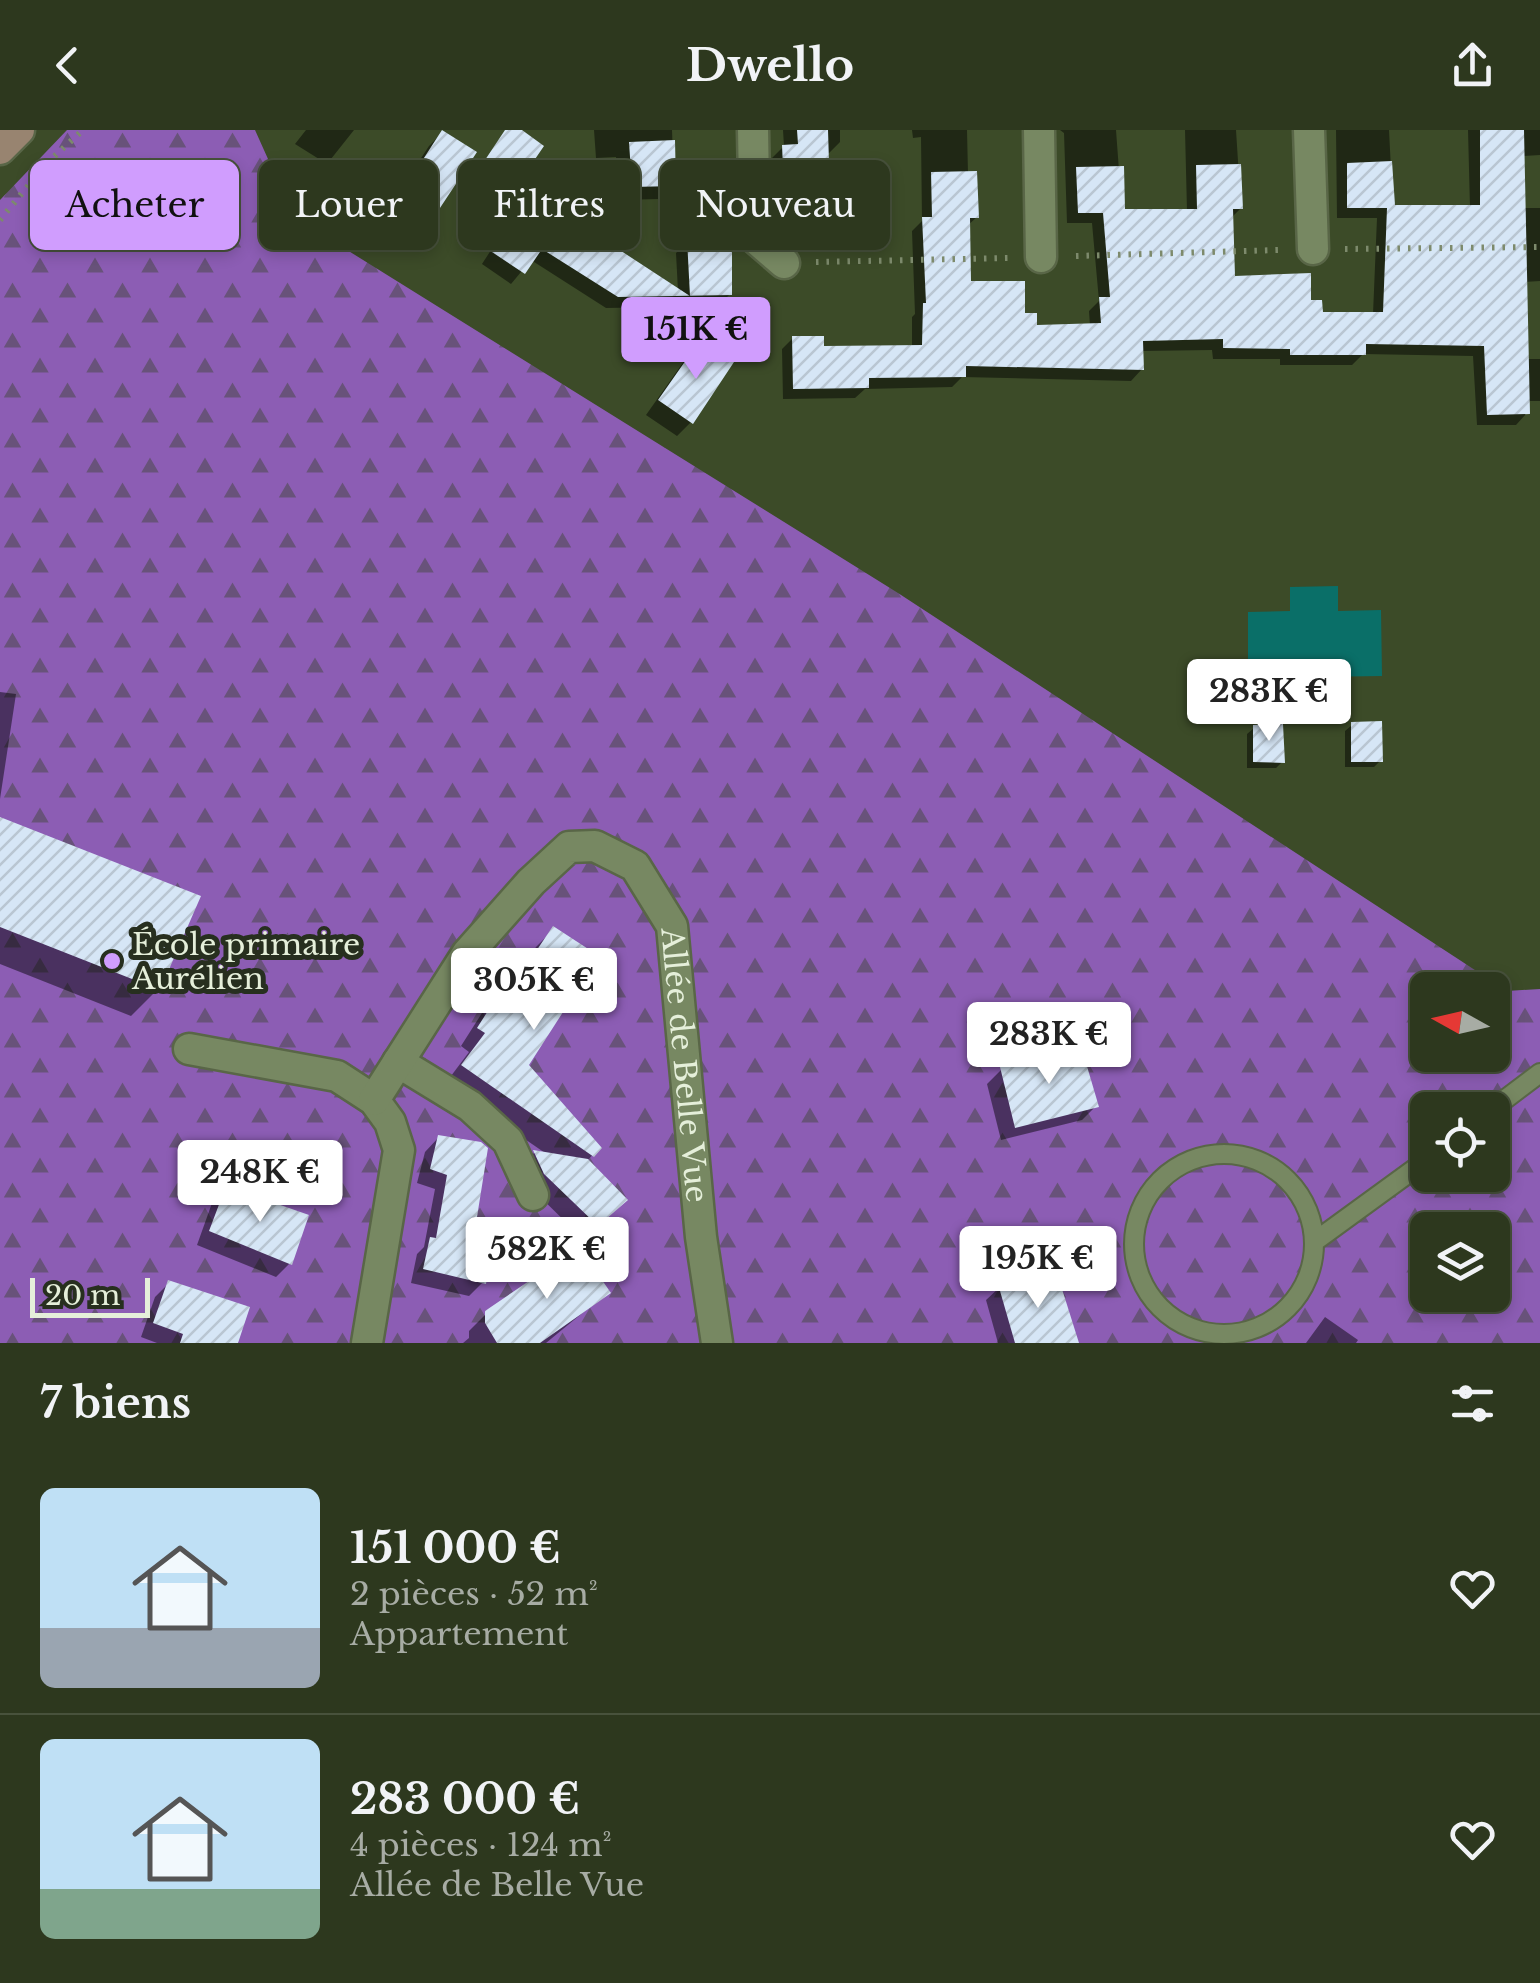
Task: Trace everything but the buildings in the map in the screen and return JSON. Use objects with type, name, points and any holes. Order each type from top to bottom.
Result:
[{"type":"main road","points":[[0,149],[19,130]]},
{"type":"street","points":[[753,130],[755,238],[784,263]]},
{"type":"street","points":[[1039,130],[1041,257]]},
{"type":"street","points":[[1309,130],[1313,249]]},
{"type":"street","name":"Allée de Belle Vue","points":[[398,1062],[467,954],[531,882],[569,847],[594,846],[635,866],[672,926],[701,1236],[717,1343]]},
{"type":"street","points":[[190,1049],[337,1076],[374,1100],[390,1122],[399,1150],[368,1343]]},
{"type":"street","points":[[374,1100],[398,1062],[470,1106],[508,1140],[533,1195]]},
{"type":"lane","points":[[1510,1095],[1540,1072]]},
{"type":"lane","points":[[1314,1242],[1309,1212],[1294,1186],[1272,1166],[1244,1155],[1214,1154],[1185,1162],[1160,1178],[1143,1203],[1134,1232],[1135,1262],[1146,1290],[1165,1312],[1190,1328],[1219,1335],[1249,1331],[1276,1319],[1297,1298],[1310,1271],[1314,1242],[1410,1172]]},
{"type":"path","points":[[0,220],[46,164],[83,130]]},
{"type":"path","points":[[784,263],[1313,249],[1540,248]]},
{"type":"green space","points":[[67,130],[255,130],[268,160],[259,160],[259,250],[347,250],[898,593],[1478,972],[1410,972],[1410,1072],[1510,1072],[1510,991],[1540,989],[1540,1343],[0,1343],[0,200],[30,169],[30,250],[239,250],[239,160],[38,160]]},
{"type":"water","points":[[1338,586],[1338,611],[1381,610],[1382,676],[1248,678],[1248,612],[1290,611],[1290,587]]},
{"type":"place","name":"École primaire Aurélien","points":[[112,961]]}]
